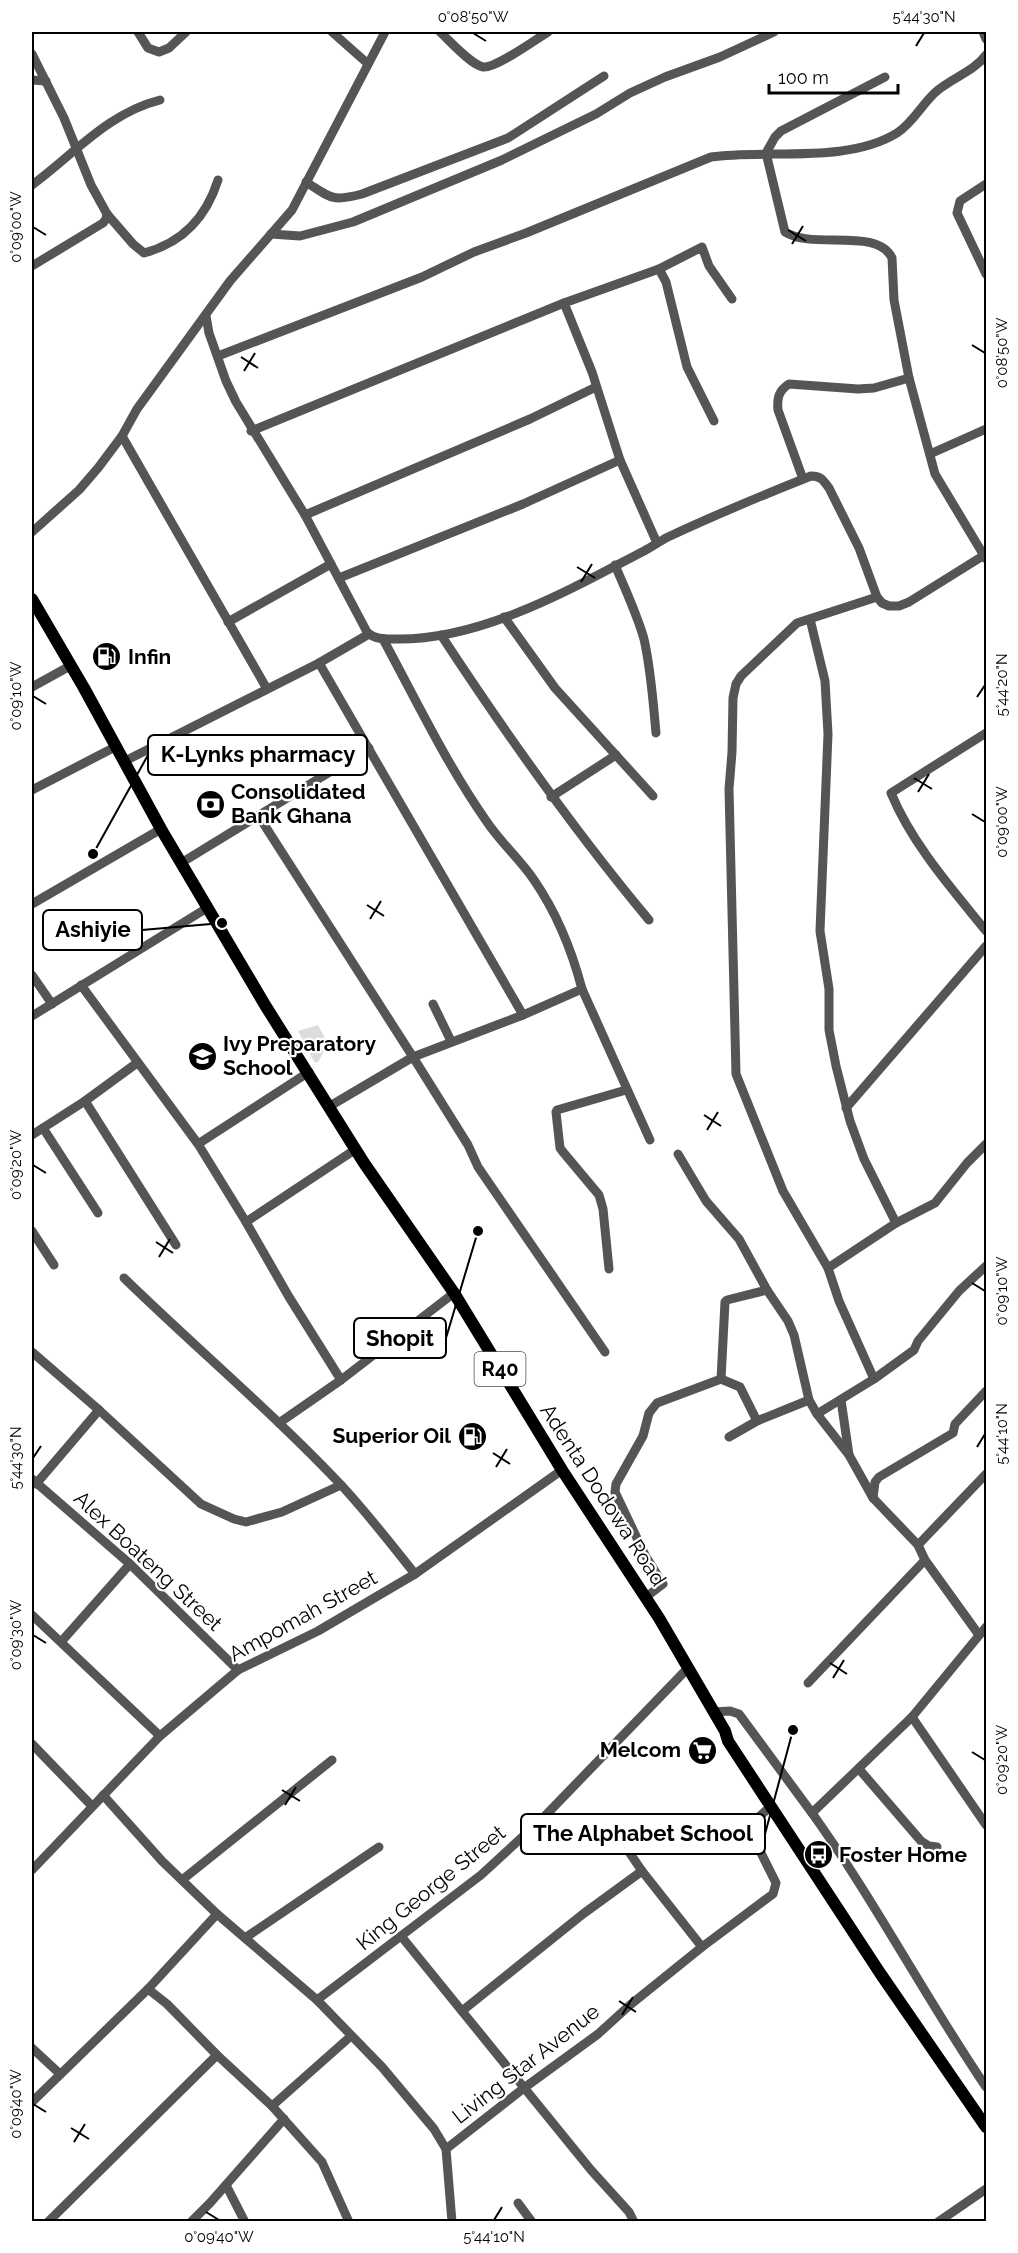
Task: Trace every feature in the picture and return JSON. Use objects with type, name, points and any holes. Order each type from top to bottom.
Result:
[{"type":"main road","name":"Adenta Dodowa Road","points":[[32,599],[117,746],[161,829],[265,1005],[356,1149],[454,1293],[562,1470],[646,1597],[726,1731],[728,1742],[880,1973],[986,2123]]},
{"type":"street","points":[[138,32],[148,48],[159,52],[169,48],[186,32]]},
{"type":"street","points":[[332,32],[367,63]]},
{"type":"street","points":[[32,532],[79,490],[122,436],[137,409],[230,281],[292,210],[385,32]]},
{"type":"street","points":[[440,32],[471,60],[483,67],[501,61],[548,32]]},
{"type":"street","points":[[271,234],[300,236],[353,222],[502,160],[586,119],[630,93],[665,77],[720,57],[774,32]]},
{"type":"street","points":[[983,32],[987,39]]},
{"type":"street","points":[[32,54],[64,118],[91,185],[107,213],[133,244],[144,253],[164,248],[183,235],[212,200],[218,180]]},
{"type":"street","points":[[218,356],[422,277],[474,252],[711,157],[766,153],[795,155],[864,147],[882,141],[899,132],[936,91],[976,66],[987,55]]},
{"type":"street","points":[[306,182],[330,198],[341,199],[362,194],[508,138],[604,76]]},
{"type":"street","points":[[206,316],[209,333],[226,381],[252,431],[305,516],[369,634],[383,639],[415,639],[441,635],[504,617],[544,600],[727,510],[811,476],[817,476],[829,488],[859,548],[877,597],[889,606],[899,606],[986,556],[935,474],[909,378],[894,300],[892,258],[889,252],[885,247],[869,241],[801,240],[785,232],[766,153],[775,137],[782,131],[885,77]]},
{"type":"street","points":[[32,80],[45,81]]},
{"type":"street","points":[[32,185],[75,148],[126,114],[144,104],[160,100]]},
{"type":"street","points":[[987,184],[960,201],[957,213],[987,274]]},
{"type":"street","points":[[32,266],[103,223],[107,213]]},
{"type":"street","points":[[252,431],[564,303],[659,269],[702,247],[710,266],[732,299]]},
{"type":"street","points":[[659,269],[668,288],[687,367],[714,421]]},
{"type":"street","points":[[564,303],[596,387],[620,460],[657,543]]},
{"type":"street","points":[[803,479],[778,410],[777,402],[782,388],[789,384],[874,388],[909,378]]},
{"type":"street","points":[[305,516],[510,428],[596,387]]},
{"type":"street","points":[[930,454],[987,429]]},
{"type":"street","points":[[122,436],[267,689]]},
{"type":"street","points":[[339,578],[524,504],[620,460]]},
{"type":"street","points":[[228,622],[331,564]]},
{"type":"street","points":[[615,565],[644,639],[651,675],[656,733]]},
{"type":"street","points":[[874,1379],[839,1301],[828,1268],[783,1191],[748,1107],[735,1066],[729,789],[734,690],[741,676],[792,627],[877,597]]},
{"type":"street","points":[[504,617],[555,688],[653,796]]},
{"type":"street","points":[[810,619],[825,681],[828,734],[820,931],[829,988],[829,1030],[846,1108],[864,1159],[896,1222]]},
{"type":"street","points":[[125,761],[319,663],[369,634]]},
{"type":"street","points":[[441,635],[526,763],[605,868],[649,920]]},
{"type":"street","points":[[383,639],[447,756],[488,823],[534,880],[565,939],[582,989],[650,1140]]},
{"type":"street","points":[[319,663],[523,1015]]},
{"type":"street","points":[[32,687],[70,666]]},
{"type":"street","points":[[987,733],[891,793],[921,846],[952,889],[987,930]]},
{"type":"street","points":[[32,790],[117,746]]},
{"type":"street","points":[[182,863],[369,748]]},
{"type":"street","points":[[552,797],[616,755]]},
{"type":"street","points":[[258,815],[413,1057],[468,1145],[478,1167],[605,1352]]},
{"type":"street","points":[[32,904],[161,829]]},
{"type":"street","points":[[32,1016],[207,908]]},
{"type":"street","points":[[846,1108],[987,946]]},
{"type":"street","points":[[32,975],[52,1004]]},
{"type":"street","points":[[81,985],[198,1144],[341,1380]]},
{"type":"street","points":[[330,1106],[413,1057],[523,1015],[582,989]]},
{"type":"street","points":[[433,1004],[451,1041]]},
{"type":"street","points":[[32,1135],[85,1101],[137,1063]]},
{"type":"street","points":[[198,1144],[309,1072]]},
{"type":"street","points":[[609,1269],[603,1209],[599,1195],[563,1152],[556,1112],[626,1090]]},
{"type":"street","points":[[85,1101],[176,1245]]},
{"type":"street","points":[[44,1128],[98,1212]]},
{"type":"street","points":[[828,1268],[896,1222],[938,1201],[967,1163],[987,1144]]},
{"type":"street","points":[[246,1222],[356,1149]]},
{"type":"street","points":[[678,1154],[706,1201],[739,1239],[767,1290],[788,1321],[794,1335],[809,1400],[817,1414],[849,1455],[873,1498],[918,1545],[925,1560],[979,1635]]},
{"type":"street","points":[[32,1231],[54,1265]]},
{"type":"street","points":[[817,1414],[874,1379],[914,1350],[918,1341],[959,1291],[987,1266]]},
{"type":"street","points":[[124,1278],[279,1423],[341,1485],[415,1574]]},
{"type":"street","points":[[721,1378],[725,1302],[767,1290]]},
{"type":"street","points":[[279,1423],[341,1380],[454,1293]]},
{"type":"street","points":[[32,1352],[201,1504],[234,1519],[246,1522],[282,1512],[341,1485]]},
{"type":"street","points":[[646,1597],[663,1585],[645,1555],[615,1492],[616,1484],[644,1436],[652,1408],[657,1403],[721,1378],[740,1387],[757,1421]]},
{"type":"street","points":[[873,1498],[875,1482],[879,1477],[953,1433],[955,1425],[987,1391]]},
{"type":"street","points":[[729,1437],[757,1421],[809,1400]]},
{"type":"street","points":[[841,1400],[849,1455]]},
{"type":"street","points":[[34,1481],[99,1410]]},
{"type":"street","name":"Ampomah Street","points":[[32,1870],[160,1736],[238,1670],[318,1631],[415,1574],[562,1470]]},
{"type":"street","points":[[918,1545],[987,1474]]},
{"type":"street","name":"Alex Boateng Street","points":[[34,1481],[130,1564],[238,1670]]},
{"type":"street","points":[[808,1683],[925,1560]]},
{"type":"street","points":[[61,1642],[130,1564]]},
{"type":"street","points":[[32,1615],[160,1736]]},
{"type":"street","points":[[812,1813],[912,1717],[987,1627]]},
{"type":"street","name":"King George Street","points":[[317,2001],[481,1875],[543,1818],[687,1668]]},
{"type":"street","points":[[713,1712],[730,1711],[739,1714],[812,1813],[882,1919],[947,2029],[987,2087]]},
{"type":"street","points":[[912,1717],[987,1825]]},
{"type":"street","points":[[32,1744],[92,1806]]},
{"type":"street","points":[[182,1880],[332,1760]]},
{"type":"street","points":[[859,1768],[921,1840],[937,1847]]},
{"type":"street","points":[[103,1795],[182,1880],[217,1914],[317,2001],[390,2076],[434,2130],[446,2149],[452,2222]]},
{"type":"street","name":"Living Star Avenue","points":[[446,2149],[598,2034],[702,1947],[776,1891],[776,1883],[749,1829],[751,1824],[770,1807]]},
{"type":"street","points":[[610,1824],[642,1871],[702,1947]]},
{"type":"street","points":[[245,1938],[379,1847]]},
{"type":"street","points":[[462,2011],[583,1914],[642,1871]]},
{"type":"street","points":[[32,2103],[148,1989],[217,1914]]},
{"type":"street","points":[[401,1936],[591,2170],[629,2212],[634,2222]]},
{"type":"street","points":[[148,1989],[167,2004],[272,2106],[322,2162],[349,2222]]},
{"type":"street","points":[[272,2106],[351,2036]]},
{"type":"street","points":[[32,2048],[60,2074]]},
{"type":"street","points":[[48,2222],[217,2055]]},
{"type":"street","points":[[191,2222],[284,2119]]},
{"type":"street","points":[[226,2185],[245,2222]]},
{"type":"street","points":[[938,2222],[987,2189]]},
{"type":"street","points":[[518,2203],[532,2222]]},
{"type":"shaded area","points":[[318,1025],[328,1044],[318,1062],[315,1063],[298,1031]]},
{"type":"place","name":"Infin","points":[[107,657]]},
{"type":"place","name":"Consolidated Bank Ghana","points":[[210,804]]},
{"type":"place","name":"K-Lynks pharmacy","points":[[93,854]]},
{"type":"place","name":"Ashiyie","points":[[222,923]]},
{"type":"place","name":"Ivy Preparatory School","points":[[202,1056]]},
{"type":"place","name":"Shopit","points":[[478,1231]]},
{"type":"place","name":"Superior Oil","points":[[472,1436]]},
{"type":"place","name":"The Alphabet School","points":[[793,1730]]},
{"type":"place","name":"Melcom","points":[[702,1750]]},
{"type":"place","name":"Foster Home","points":[[818,1855]]}]
